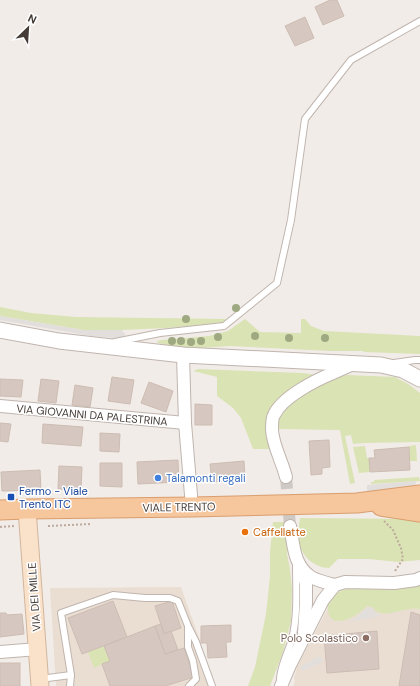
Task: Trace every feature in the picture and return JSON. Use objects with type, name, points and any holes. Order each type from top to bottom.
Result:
[{"type":"main road","name":"VIALE TRENTO","points":[[0,510],[357,503],[420,495]]},
{"type":"main road","name":"VIALE TRENTO","points":[[357,503],[420,512]]},
{"type":"main road","name":"VIA DEI MILLE","points":[[27,509],[40,682]]},
{"type":"street","points":[[0,330],[59,341],[183,355],[381,364],[403,370],[420,379]]},
{"type":"street","points":[[183,355],[184,423],[192,507]]},
{"type":"street","points":[[286,477],[274,444],[272,429],[273,415],[284,401],[307,386],[354,363]]},
{"type":"street","name":"VIA GIOVANNI DA PALESTRINA","points":[[0,406],[184,423]]},
{"type":"street","points":[[290,526],[299,564],[306,584],[304,638]]},
{"type":"street","points":[[299,564],[312,577],[335,585]]},
{"type":"street","points":[[280,686],[323,600],[335,585],[345,582],[394,583],[416,580],[420,578]]},
{"type":"street","points":[[0,652],[38,649]]},
{"type":"lane","points":[[98,345],[160,332],[224,326],[277,283],[291,220],[305,119],[351,60],[420,21]]},
{"type":"lane","points":[[381,364],[420,360]]},
{"type":"lane","points":[[280,686],[280,673],[292,639],[299,564]]},
{"type":"lane","points":[[70,686],[71,675],[61,613],[113,595],[145,598],[170,598],[178,601],[196,642],[212,686]]},
{"type":"lane","points":[[188,626],[188,647],[193,661],[196,679],[189,686]]},
{"type":"lane","points":[[40,682],[71,675]]},
{"type":"path","points":[[380,518],[393,530],[401,548],[403,559],[395,571]]},
{"type":"shaded area","points":[[0,316],[83,330],[122,330],[128,339],[91,336],[0,320]]},
{"type":"shaded area","points":[[416,481],[415,492],[367,493],[367,485]]},
{"type":"shaded area","name":"Polo Scolastico","points":[[420,585],[420,686],[293,686],[297,667],[332,598],[337,593],[353,588],[406,588]]},
{"type":"shaded area","points":[[181,587],[216,686],[56,686],[50,588]]},
{"type":"shaded area","points":[[368,607],[373,609],[374,612],[381,616],[347,622],[355,619]]},
{"type":"shaded area","points":[[320,656],[323,662],[302,671],[300,667]]},
{"type":"green space","points":[[0,307],[31,313],[76,317],[227,319],[220,324],[122,330],[83,330],[0,316]]},
{"type":"green space","points":[[245,319],[260,332],[301,333],[301,319],[305,319],[311,326],[324,331],[420,336],[420,354],[230,346],[200,348],[172,346],[158,343],[157,341],[209,336],[228,331]]},
{"type":"green space","points":[[198,369],[303,373],[317,375],[280,399],[273,449],[253,449],[241,418],[233,408],[217,396],[217,377],[193,371]]},
{"type":"green space","points":[[347,375],[395,377],[420,393],[420,442],[353,444],[351,435],[345,436],[355,483],[350,484],[340,430],[276,429],[279,413],[300,396],[336,377]]},
{"type":"green space","points":[[416,445],[417,461],[410,461],[409,446]]},
{"type":"green space","points":[[365,446],[367,458],[369,458],[370,472],[359,473],[353,447]]},
{"type":"green space","points":[[419,477],[420,481],[371,484],[374,480]]},
{"type":"green space","points":[[300,518],[420,520],[420,560],[398,562],[369,559],[338,559],[329,568],[324,568],[310,561],[301,549],[298,538]]},
{"type":"green space","points":[[273,522],[288,522],[290,534],[287,554],[292,589],[291,621],[283,652],[270,686],[248,686],[255,667],[266,614]]},
{"type":"green space","points":[[420,585],[420,609],[411,609],[392,613],[379,613],[375,611],[374,608],[367,606],[358,614],[346,620],[340,621],[334,620],[330,617],[328,611],[328,604],[332,598],[343,590],[351,588],[400,589]]},
{"type":"green space","points":[[104,646],[110,661],[94,668],[88,652]]},
{"type":"building","points":[[330,0],[337,0],[344,16],[323,25],[315,7]]},
{"type":"building","points":[[305,17],[314,38],[295,46],[285,26]]},
{"type":"building","points":[[112,377],[134,380],[130,404],[108,401]]},
{"type":"building","points":[[0,379],[23,380],[21,397],[0,396]]},
{"type":"building","points":[[41,379],[59,381],[56,403],[38,401]]},
{"type":"building","points":[[149,382],[173,391],[166,412],[141,403]]},
{"type":"building","points":[[75,385],[93,388],[90,407],[72,405]]},
{"type":"building","points":[[195,404],[212,405],[212,425],[195,425]]},
{"type":"building","points":[[0,423],[11,424],[8,442],[0,441]]},
{"type":"building","points":[[43,424],[83,427],[81,446],[42,443]]},
{"type":"building","points":[[100,433],[120,434],[119,452],[100,451]]},
{"type":"building","points":[[329,440],[330,467],[322,468],[322,474],[311,475],[309,441]]},
{"type":"building","points":[[409,447],[410,470],[370,472],[369,458],[375,458],[374,450]]},
{"type":"building","points":[[178,460],[179,482],[138,484],[137,462]]},
{"type":"building","points":[[244,461],[245,479],[212,482],[210,464]]},
{"type":"building","points":[[100,463],[122,463],[122,487],[100,486]]},
{"type":"building","points":[[59,466],[82,467],[81,490],[58,489]]},
{"type":"building","points":[[40,470],[41,490],[2,491],[1,472]]},
{"type":"building","points":[[113,601],[127,637],[82,654],[68,618]]},
{"type":"building","points":[[172,601],[181,628],[164,634],[155,606]]},
{"type":"building","points":[[411,612],[420,615],[420,686],[399,686]]},
{"type":"building","points":[[0,613],[6,613],[7,615],[22,614],[24,634],[0,637]]},
{"type":"building","points":[[161,624],[164,634],[171,631],[178,650],[165,654],[155,626]]},
{"type":"building","points":[[231,625],[231,642],[226,642],[227,657],[208,658],[207,643],[201,643],[201,626]]},
{"type":"building","points":[[155,626],[165,654],[184,648],[194,677],[165,686],[110,686],[102,664],[110,661],[104,646]]},
{"type":"building","points":[[377,631],[379,669],[327,673],[324,636]]},
{"type":"building","points":[[0,663],[20,663],[20,686],[0,686]]},
{"type":"tunnel","points":[[286,477],[290,526]]},
{"type":"place","name":"Talamonti regali","points":[[158,478]]},
{"type":"place","name":"Fermo - Viale Trento ITC","points":[[11,497]]},
{"type":"place","name":"Caffellatte","points":[[245,532]]},
{"type":"place","name":"Polo Scolastico","points":[[366,638]]}]
